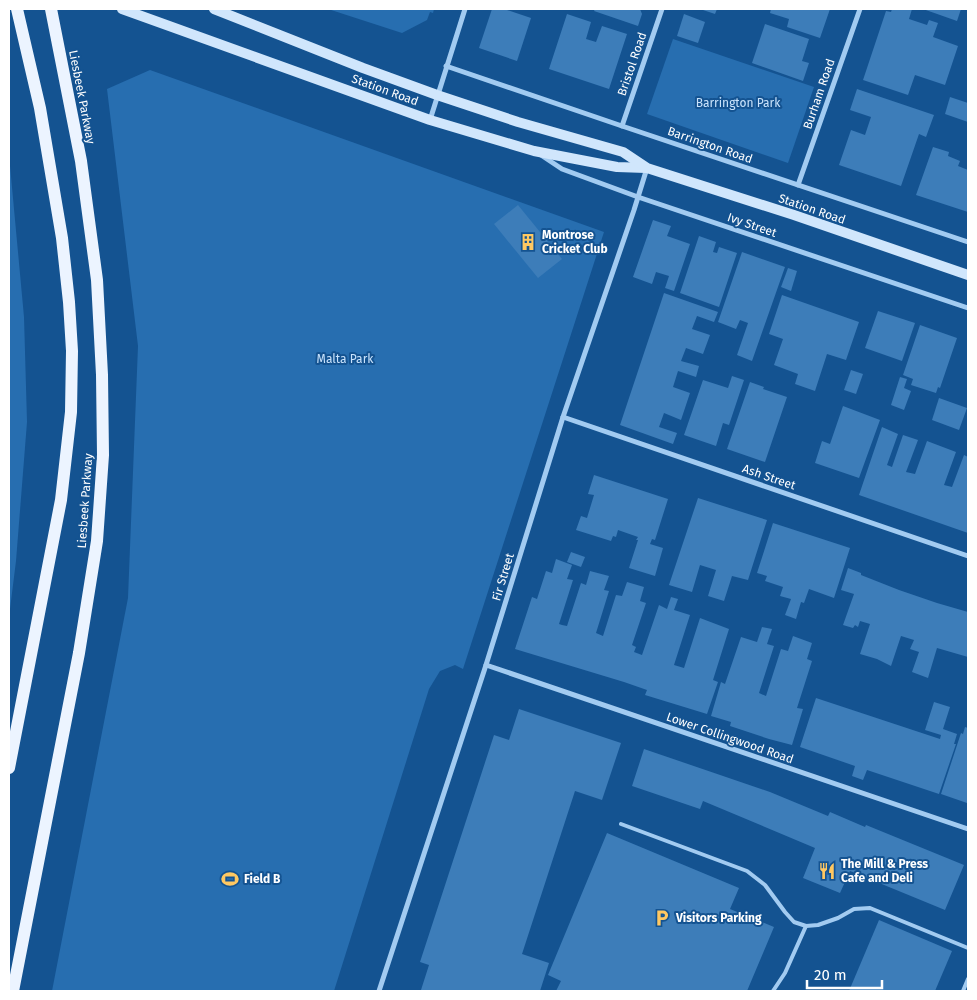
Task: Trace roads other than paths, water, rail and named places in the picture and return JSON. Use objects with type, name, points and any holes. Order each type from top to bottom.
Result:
[{"type":"main road","name":"Liesbeek Parkway","points":[[9,768],[61,500],[70,412],[72,350],[61,229],[40,108],[17,9]]},
{"type":"main road","name":"Liesbeek Parkway","points":[[13,991],[83,630],[97,541],[103,455],[102,375],[97,280],[81,161],[51,9]]},
{"type":"main road","name":"Station Road","points":[[122,9],[430,120],[534,151],[617,167],[647,168],[794,215],[968,275]]},
{"type":"main road","name":"Station Road","points":[[214,9],[437,95],[518,122],[623,152],[647,168]]},
{"type":"street","points":[[430,120],[465,9]]},
{"type":"street","name":"Bristol Road","points":[[622,126],[662,9]]},
{"type":"street","name":"Burham Road","points":[[798,185],[860,9]]},
{"type":"street","name":"Barrington Road","points":[[446,66],[968,242]]},
{"type":"street","name":"Ivy Street","points":[[534,151],[562,169],[638,197],[968,308]]},
{"type":"street","name":"Fir Street","points":[[379,991],[486,665],[563,417],[647,168]]},
{"type":"street","name":"Ash Street","points":[[563,417],[968,556]]},
{"type":"street","name":"Lower Collingwood Road","points":[[486,665],[968,830]]},
{"type":"lane","points":[[621,824],[747,871],[765,885],[794,922],[806,926],[818,925],[854,910],[870,908],[968,948]]},
{"type":"lane","points":[[773,991],[785,973],[806,926]]},
{"type":"lane","points":[[963,991],[968,980]]},
{"type":"place","name":"Montrose Cricket Club","points":[[528,242]]},
{"type":"place","name":"The Mill & Press Cafe and Deli","points":[[827,871]]},
{"type":"place","name":"Field B","points":[[230,879]]},
{"type":"place","name":"Visitors Parking","points":[[662,918]]},
{"type":"park label","name":"Barrington Park","points":[[738,103]]},
{"type":"park label","name":"Malta Park","points":[[345,359]]}]
